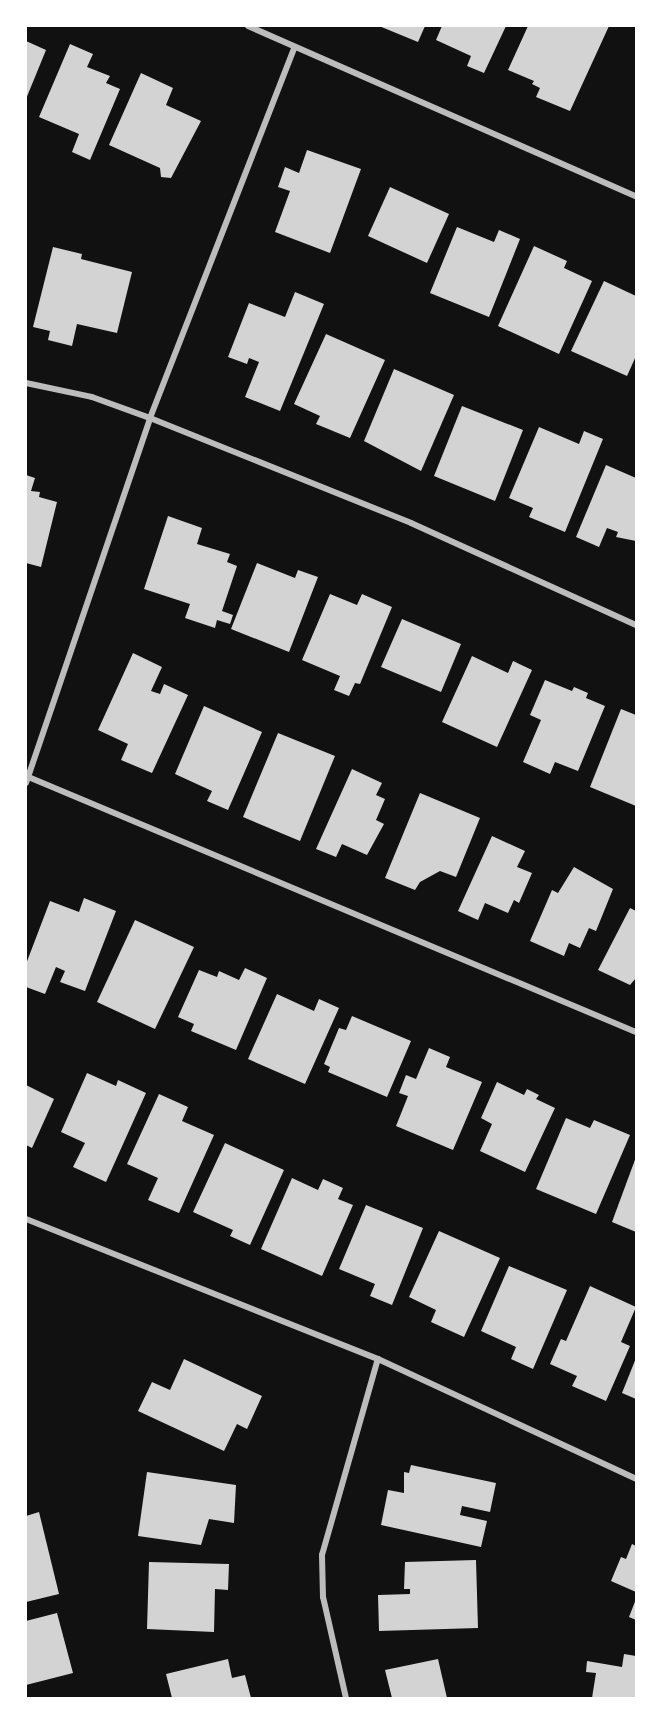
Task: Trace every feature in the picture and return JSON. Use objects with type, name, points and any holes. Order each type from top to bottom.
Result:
[{"type":"street","points":[[248,26],[636,196]]},
{"type":"street","points":[[295,47],[150,418],[26,778],[636,1032]]},
{"type":"street","points":[[26,382],[93,397],[150,418],[411,523],[636,625]]},
{"type":"street","points":[[26,1219],[378,1359],[636,1479]]},
{"type":"street","points":[[346,1698],[322,1597],[322,1555],[378,1359]]},
{"type":"building","points":[[379,26],[425,26],[418,42]]},
{"type":"building","points":[[442,26],[506,26],[484,73],[467,66],[471,56],[436,40]]},
{"type":"building","points":[[528,26],[609,26],[570,111],[536,97],[540,88],[532,84],[534,81],[508,70]]},
{"type":"building","points":[[26,41],[46,50],[26,99]]},
{"type":"building","points":[[70,44],[93,54],[87,67],[110,76],[106,83],[120,89],[90,160],[72,152],[79,134],[39,117]]},
{"type":"building","points":[[141,73],[173,88],[166,105],[201,121],[171,178],[161,177],[160,168],[109,145]]},
{"type":"building","points":[[307,150],[361,169],[330,253],[275,232],[290,191],[278,187],[285,167],[299,173]]},
{"type":"building","points":[[390,187],[449,214],[427,263],[368,236]]},
{"type":"building","points":[[457,227],[494,242],[499,230],[520,239],[489,317],[430,293]]},
{"type":"building","points":[[534,246],[567,261],[564,268],[592,281],[559,354],[498,326]]},
{"type":"building","points":[[53,247],[82,254],[81,259],[132,272],[117,333],[77,324],[72,346],[48,340],[50,331],[33,327]]},
{"type":"building","points":[[604,281],[636,296],[636,356],[627,376],[571,351]]},
{"type":"building","points":[[295,292],[324,304],[280,411],[245,397],[259,362],[249,358],[247,364],[228,357],[249,303],[285,317]]},
{"type":"building","points":[[326,334],[385,360],[350,438],[316,424],[320,416],[294,404]]},
{"type":"building","points":[[394,369],[454,395],[421,471],[364,441]]},
{"type":"building","points":[[462,406],[523,430],[495,501],[434,476]]},
{"type":"building","points":[[539,427],[579,444],[584,431],[603,439],[565,532],[529,517],[533,508],[509,498]]},
{"type":"building","points":[[606,465],[636,478],[636,541],[616,537],[618,532],[607,528],[599,547],[576,537]]},
{"type":"building","points":[[26,475],[35,478],[31,491],[40,492],[39,497],[57,502],[41,567],[26,563]]},
{"type":"building","points":[[168,516],[202,528],[197,544],[230,554],[227,562],[237,566],[222,611],[233,615],[230,624],[217,620],[215,628],[185,618],[190,604],[144,589]]},
{"type":"building","points":[[257,563],[295,578],[298,570],[318,577],[289,652],[231,629]]},
{"type":"building","points":[[330,594],[357,605],[362,594],[392,607],[360,684],[355,683],[349,696],[334,690],[340,676],[302,660]]},
{"type":"building","points":[[402,619],[461,644],[441,692],[381,667]]},
{"type":"building","points":[[133,653],[162,667],[151,691],[160,694],[164,684],[188,695],[152,773],[121,760],[128,744],[98,730]]},
{"type":"building","points":[[472,656],[508,673],[513,661],[532,670],[497,747],[442,722]]},
{"type":"building","points":[[545,680],[572,691],[574,687],[588,693],[586,698],[605,706],[578,771],[555,762],[550,774],[523,762],[541,720],[530,715]]},
{"type":"building","points":[[204,706],[262,732],[228,810],[207,801],[212,791],[175,774]]},
{"type":"building","points":[[621,709],[636,715],[636,806],[590,787]]},
{"type":"building","points":[[278,733],[335,756],[300,841],[243,817]]},
{"type":"building","points":[[352,769],[382,783],[376,795],[385,799],[376,820],[384,824],[367,855],[342,844],[336,857],[316,849]]},
{"type":"building","points":[[420,793],[480,818],[456,877],[440,871],[420,882],[415,890],[385,878]]},
{"type":"building","points":[[492,836],[525,851],[517,867],[532,873],[519,903],[514,900],[508,913],[485,903],[478,920],[458,911]]},
{"type":"building","points":[[574,867],[613,889],[596,931],[589,928],[580,948],[569,943],[564,956],[530,941],[552,890],[558,893]]},
{"type":"building","points":[[84,898],[116,911],[85,991],[60,982],[65,971],[56,967],[45,994],[26,987],[26,964],[50,901],[79,912]]},
{"type":"building","points":[[630,908],[636,911],[636,978],[630,985],[598,970]]},
{"type":"building","points":[[135,920],[194,947],[155,1029],[97,1002]]},
{"type":"building","points":[[245,968],[267,978],[236,1050],[191,1031],[194,1024],[178,1017],[199,970],[217,977],[219,971],[239,980]]},
{"type":"building","points":[[277,994],[314,1011],[319,999],[339,1008],[305,1084],[248,1059]]},
{"type":"building","points":[[352,1016],[411,1041],[387,1097],[328,1072],[330,1067],[324,1064],[339,1028],[346,1030]]},
{"type":"building","points":[[429,1048],[450,1057],[446,1067],[482,1082],[453,1150],[396,1126],[408,1096],[399,1093],[406,1075],[416,1079]]},
{"type":"building","points":[[87,1073],[116,1086],[118,1080],[146,1093],[106,1182],[73,1167],[85,1143],[61,1132]]},
{"type":"building","points":[[497,1082],[524,1095],[527,1089],[539,1095],[536,1099],[555,1108],[525,1172],[480,1151],[492,1124],[481,1118]]},
{"type":"building","points":[[26,1085],[54,1099],[32,1148],[26,1145]]},
{"type":"building","points":[[159,1094],[188,1107],[182,1121],[214,1135],[179,1213],[148,1200],[158,1178],[127,1164]]},
{"type":"building","points":[[566,1118],[590,1128],[594,1120],[630,1135],[596,1214],[536,1189]]},
{"type":"building","points":[[225,1143],[284,1170],[250,1245],[230,1236],[233,1230],[193,1212]]},
{"type":"building","points":[[636,1157],[636,1232],[612,1222]]},
{"type":"building","points":[[292,1178],[318,1190],[323,1179],[343,1188],[338,1199],[353,1205],[322,1276],[261,1249]]},
{"type":"building","points":[[366,1205],[423,1228],[392,1305],[370,1296],[375,1284],[339,1269]]},
{"type":"building","points":[[439,1231],[500,1258],[464,1337],[431,1322],[436,1310],[409,1297]]},
{"type":"building","points":[[509,1266],[567,1290],[533,1369],[511,1359],[516,1347],[481,1331]]},
{"type":"building","points":[[590,1286],[636,1307],[621,1342],[630,1346],[606,1401],[572,1386],[577,1376],[550,1364],[561,1339],[566,1341]]},
{"type":"building","points":[[636,1358],[636,1399],[622,1393]]},
{"type":"building","points":[[184,1359],[262,1396],[247,1429],[237,1424],[224,1451],[138,1411],[152,1382],[170,1390]]},
{"type":"building","points":[[411,1465],[496,1483],[490,1512],[462,1506],[460,1515],[487,1521],[481,1547],[381,1525],[388,1490],[404,1493],[404,1472],[409,1473]]},
{"type":"building","points":[[147,1472],[236,1485],[234,1523],[209,1519],[201,1545],[138,1536]]},
{"type":"building","points":[[39,1512],[59,1594],[26,1602],[26,1516]]},
{"type":"building","points":[[632,1544],[636,1546],[636,1592],[611,1581],[621,1557],[626,1559]]},
{"type":"building","points":[[476,1560],[478,1628],[379,1631],[378,1595],[410,1594],[410,1589],[404,1589],[405,1562]]},
{"type":"building","points":[[149,1562],[229,1564],[228,1590],[215,1589],[214,1632],[147,1629]]},
{"type":"building","points":[[636,1599],[636,1620],[629,1617]]},
{"type":"building","points":[[57,1613],[73,1673],[26,1685],[26,1621]]},
{"type":"building","points":[[624,1654],[636,1656],[636,1698],[592,1698],[596,1673],[586,1672],[587,1661],[622,1667]]},
{"type":"building","points":[[228,1659],[232,1678],[245,1675],[251,1698],[172,1698],[166,1674]]},
{"type":"building","points":[[438,1659],[447,1698],[392,1698],[385,1670]]}]
